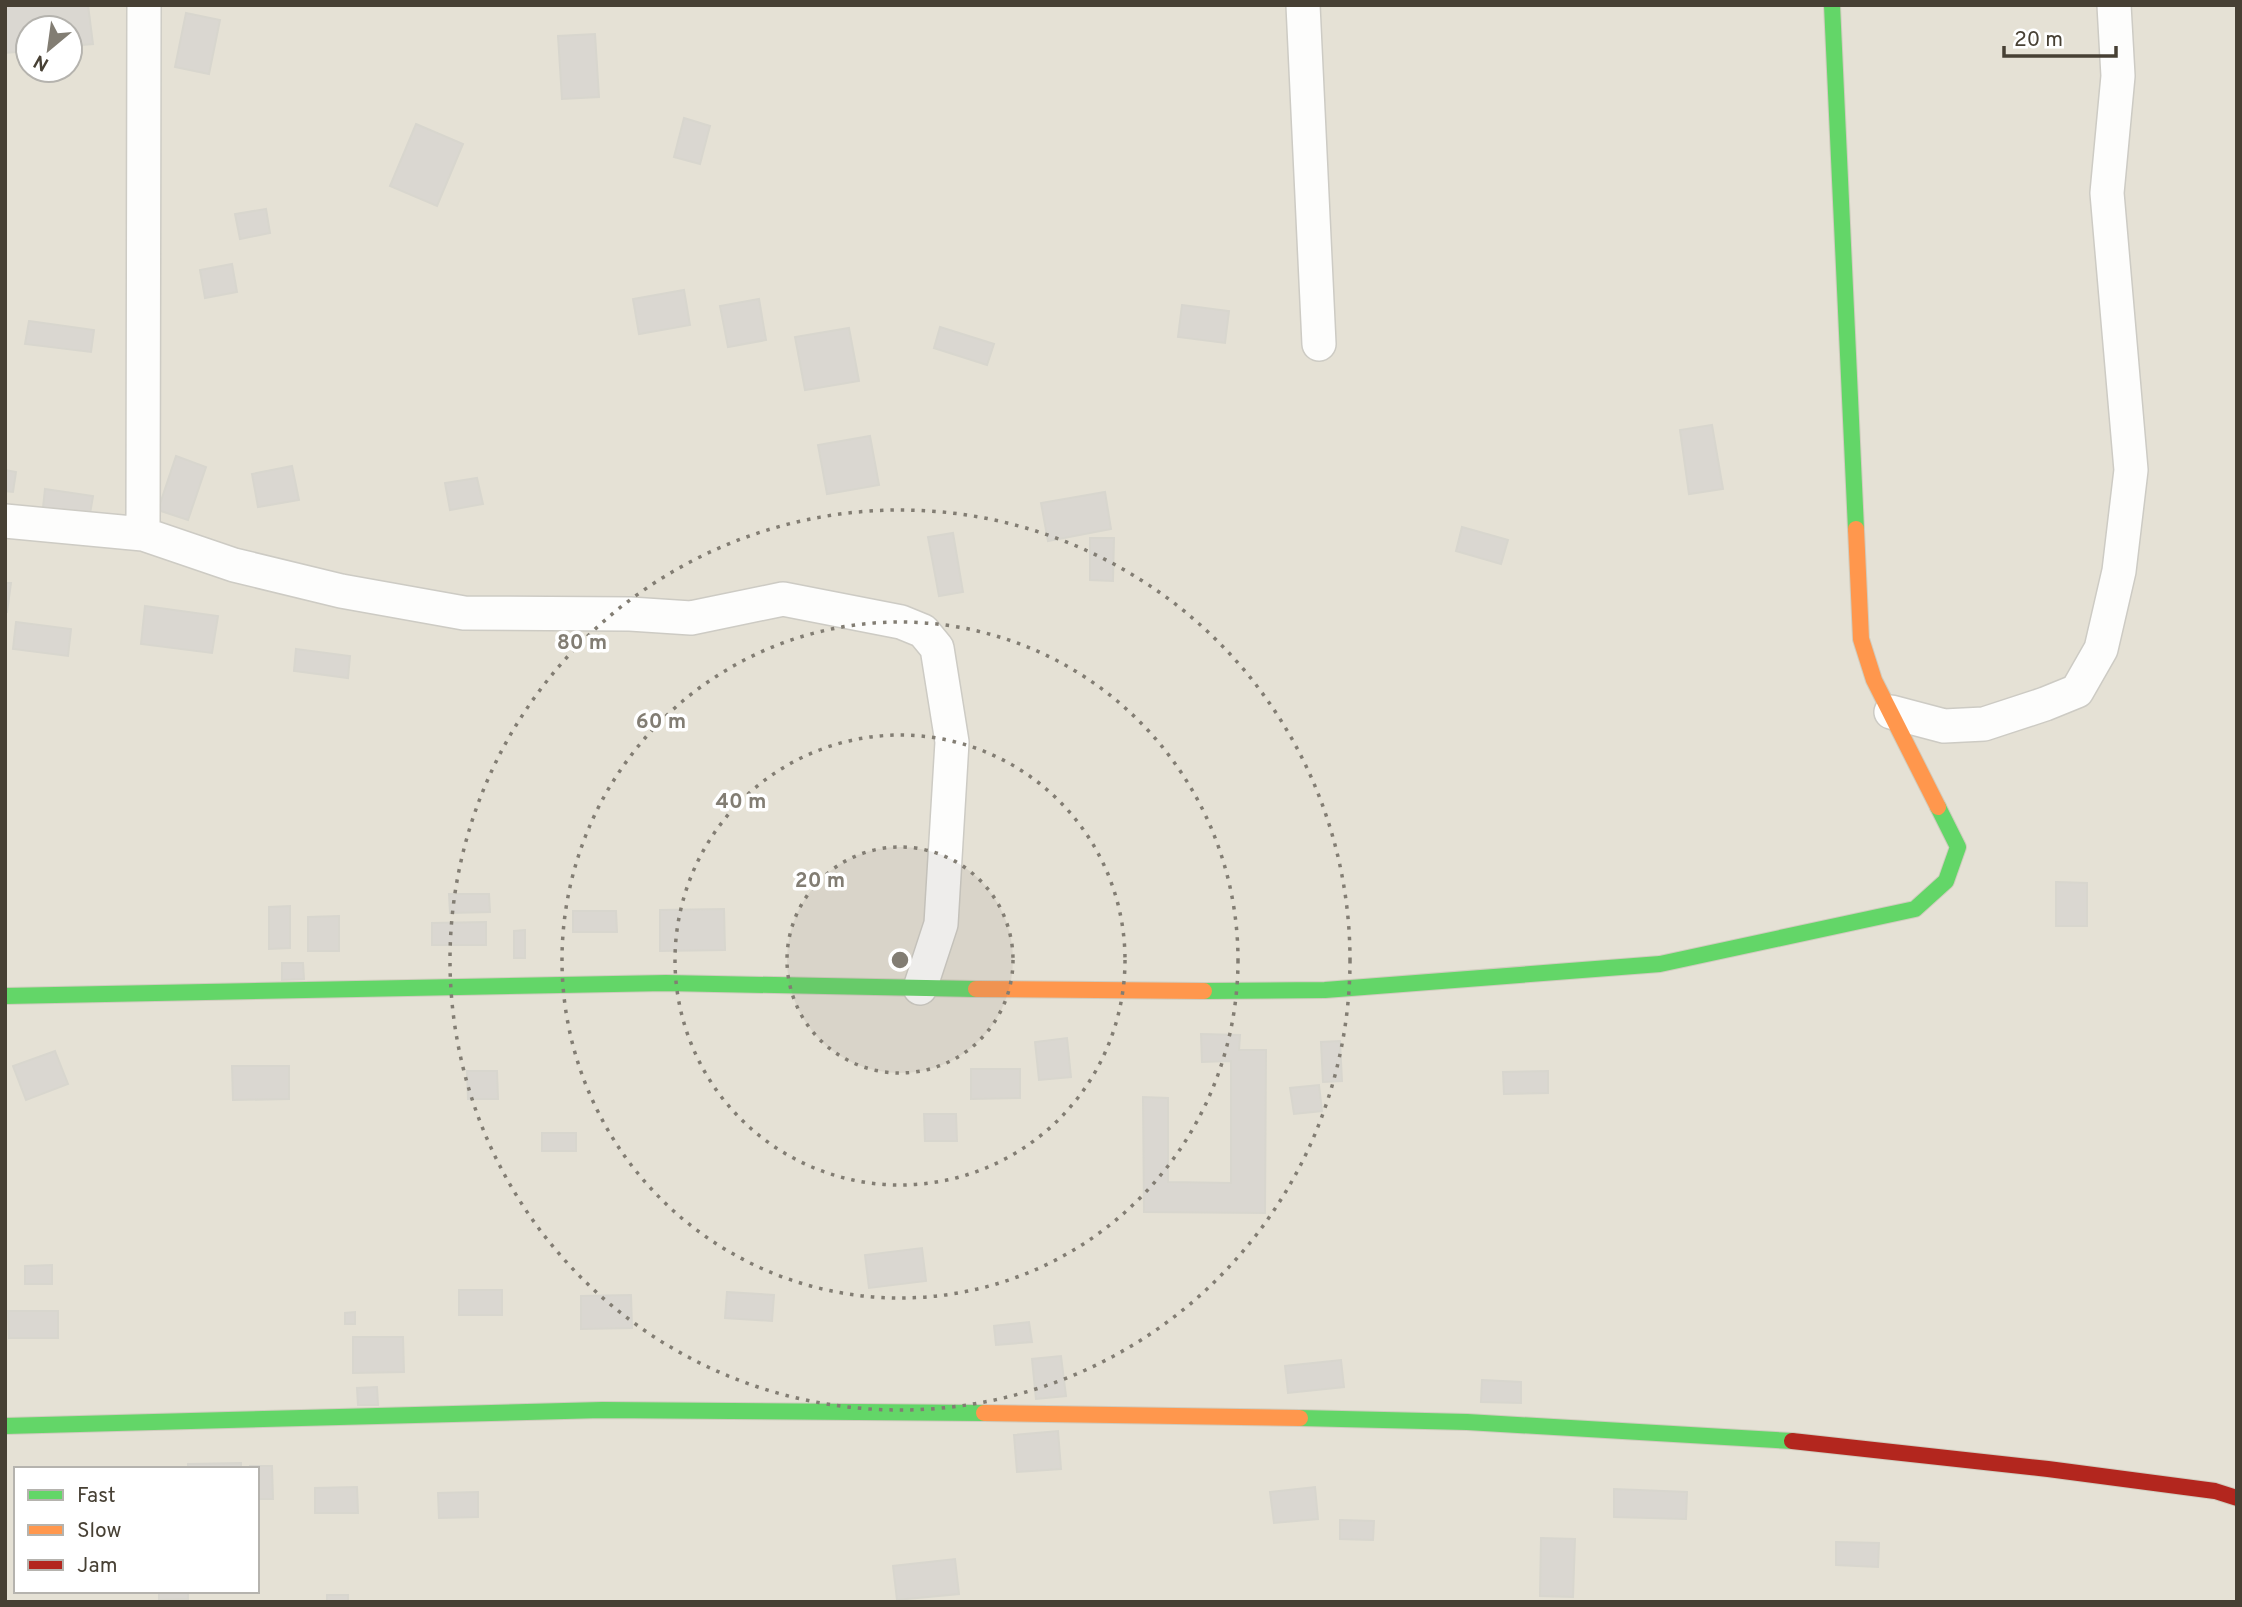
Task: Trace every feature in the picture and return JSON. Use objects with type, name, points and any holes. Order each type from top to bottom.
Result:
[{"type":"street","points":[[143,534],[144,5]]},
{"type":"street","points":[[1303,5],[1319,344]]},
{"type":"street","points":[[5,996],[666,983],[1084,991],[1325,990],[1660,964],[1915,909],[1946,881],[1958,847],[1874,680],[1861,639],[1832,5]]},
{"type":"street","points":[[1891,712],[1944,726],[1984,723],[2077,691],[2101,649],[2119,570],[2131,470],[2107,192],[2118,76],[2114,5]]},
{"type":"street","points":[[5,521],[143,534],[234,565],[274,575],[341,591],[464,613],[630,614],[691,618],[783,599],[901,622],[923,631],[937,648],[952,742],[941,924],[920,988]]},
{"type":"street","points":[[5,1426],[603,1410],[1163,1414],[1467,1422],[1765,1438],[2061,1471],[2216,1491],[2237,1498]]},
{"type":"shaded area","points":[[5,5],[2237,5],[2237,1602],[5,1602]]},
{"type":"building","points":[[5,5],[88,5],[93,44],[84,45],[84,14],[14,14],[14,52],[5,53]]},
{"type":"building","points":[[186,13],[220,20],[209,74],[175,67]]},
{"type":"building","points":[[595,34],[599,97],[562,99],[558,36]]},
{"type":"building","points":[[684,118],[710,126],[700,164],[674,157]]},
{"type":"building","points":[[416,124],[463,144],[437,206],[390,186]]},
{"type":"building","points":[[266,209],[270,233],[240,239],[235,214]]},
{"type":"building","points":[[232,264],[237,292],[205,298],[200,270]]},
{"type":"building","points":[[684,290],[690,325],[639,334],[633,299]]},
{"type":"building","points":[[759,299],[766,340],[728,347],[720,306]]},
{"type":"building","points":[[1182,305],[1229,311],[1225,343],[1178,337]]},
{"type":"building","points":[[29,321],[94,330],[91,352],[25,344]]},
{"type":"building","points":[[940,327],[994,344],[987,365],[934,348]]},
{"type":"building","points":[[849,328],[859,381],[805,390],[795,337]]},
{"type":"building","points":[[1712,425],[1723,489],[1689,494],[1680,430]]},
{"type":"building","points":[[870,436],[879,485],[827,494],[818,445]]},
{"type":"building","points":[[176,456],[206,467],[188,520],[158,510]]},
{"type":"building","points":[[292,466],[299,500],[258,507],[252,474]]},
{"type":"building","points":[[5,470],[16,472],[13,492],[5,491]]},
{"type":"building","points":[[477,478],[483,504],[450,510],[445,483]]},
{"type":"building","points":[[45,489],[93,496],[90,514],[43,508]]},
{"type":"building","points":[[1105,492],[1111,529],[1048,541],[1041,503]]},
{"type":"building","points":[[1462,527],[1508,540],[1501,564],[1456,551]]},
{"type":"building","points":[[953,533],[963,592],[939,596],[928,537]]},
{"type":"building","points":[[1090,538],[1114,538],[1113,581],[1090,580]]},
{"type":"building","points":[[5,583],[11,583],[7,612],[5,612]]},
{"type":"building","points":[[145,606],[218,616],[212,653],[141,644]]},
{"type":"building","points":[[16,622],[71,629],[68,656],[13,649]]},
{"type":"building","points":[[296,649],[350,656],[348,678],[294,671]]},
{"type":"building","points":[[2056,882],[2087,883],[2087,926],[2056,926]]},
{"type":"building","points":[[449,894],[489,894],[490,912],[450,913]]},
{"type":"building","points":[[290,906],[290,948],[269,949],[269,907]]},
{"type":"building","points":[[724,909],[725,950],[660,951],[660,910]]},
{"type":"building","points":[[573,911],[616,911],[617,932],[573,932]]},
{"type":"building","points":[[339,916],[339,951],[308,951],[308,917]]},
{"type":"building","points":[[486,922],[486,945],[432,945],[432,923]]},
{"type":"building","points":[[525,930],[525,958],[514,958],[514,931]]},
{"type":"building","points":[[282,963],[303,963],[304,979],[282,980]]},
{"type":"building","points":[[1201,1034],[1240,1035],[1239,1050],[1266,1050],[1265,1213],[1144,1212],[1143,1097],[1168,1098],[1168,1182],[1231,1183],[1231,1061],[1202,1062]]},
{"type":"building","points":[[1067,1038],[1071,1077],[1039,1080],[1035,1042]]},
{"type":"building","points":[[1340,1041],[1342,1081],[1323,1082],[1321,1042]]},
{"type":"building","points":[[55,1051],[68,1084],[26,1100],[13,1066]]},
{"type":"building","points":[[232,1066],[289,1066],[289,1099],[233,1100]]},
{"type":"building","points":[[971,1069],[1020,1069],[1020,1098],[971,1099]]},
{"type":"building","points":[[467,1071],[497,1071],[498,1099],[468,1099]]},
{"type":"building","points":[[1548,1071],[1548,1093],[1504,1094],[1503,1072]]},
{"type":"building","points":[[1319,1085],[1322,1111],[1294,1114],[1290,1088]]},
{"type":"building","points":[[924,1114],[956,1114],[957,1141],[925,1141]]},
{"type":"building","points":[[542,1133],[576,1133],[576,1151],[542,1151]]},
{"type":"building","points":[[922,1248],[926,1281],[869,1288],[865,1255]]},
{"type":"building","points":[[52,1265],[52,1284],[25,1284],[25,1266]]},
{"type":"building","points":[[459,1290],[502,1290],[502,1315],[459,1315]]},
{"type":"building","points":[[727,1292],[774,1295],[772,1321],[725,1318]]},
{"type":"building","points":[[631,1295],[632,1328],[581,1329],[581,1296]]},
{"type":"building","points":[[8,1311],[58,1311],[58,1338],[9,1338]]},
{"type":"building","points":[[355,1312],[355,1324],[345,1324],[345,1313]]},
{"type":"building","points":[[1029,1322],[1032,1342],[996,1345],[994,1326]]},
{"type":"building","points":[[353,1337],[403,1337],[404,1372],[353,1373]]},
{"type":"building","points":[[1061,1356],[1066,1396],[1036,1399],[1032,1359]]},
{"type":"building","points":[[1341,1360],[1344,1387],[1288,1393],[1285,1366]]},
{"type":"building","points":[[1482,1380],[1521,1382],[1521,1403],[1481,1402]]},
{"type":"building","points":[[377,1387],[378,1405],[358,1405],[357,1388]]},
{"type":"building","points":[[1058,1431],[1061,1469],[1017,1472],[1014,1435]]},
{"type":"building","points":[[241,1463],[241,1467],[188,1467],[188,1464]]},
{"type":"building","points":[[272,1466],[273,1499],[259,1499],[259,1467],[250,1467]]},
{"type":"building","points":[[357,1487],[358,1513],[315,1513],[315,1488]]},
{"type":"building","points":[[1315,1487],[1318,1519],[1274,1523],[1270,1492]]},
{"type":"building","points":[[1614,1489],[1687,1492],[1686,1519],[1614,1517]]},
{"type":"building","points":[[478,1492],[478,1517],[439,1518],[438,1493]]},
{"type":"building","points":[[1340,1520],[1374,1521],[1373,1540],[1340,1539]]},
{"type":"building","points":[[1541,1538],[1575,1539],[1573,1597],[1540,1596]]},
{"type":"building","points":[[1836,1542],[1879,1543],[1878,1567],[1836,1565]]},
{"type":"building","points":[[955,1559],[959,1594],[897,1600],[893,1566]]},
{"type":"building","points":[[159,1593],[188,1593],[188,1599],[159,1600]]},
{"type":"building","points":[[327,1595],[348,1595],[348,1602],[327,1602]]},
{"type":"traffic: fast","points":[[1832,5],[1856,529]]},
{"type":"traffic: fast","points":[[1204,991],[1325,990],[1660,964],[1915,909],[1946,881],[1958,847],[1938,807]]},
{"type":"traffic: fast","points":[[5,996],[666,983],[976,989]]},
{"type":"traffic: fast","points":[[5,1426],[602,1410],[984,1413]]},
{"type":"traffic: fast","points":[[1300,1418],[1467,1422],[1792,1441]]},
{"type":"traffic: slow","points":[[1856,529],[1861,639],[1874,680],[1938,807]]},
{"type":"traffic: slow","points":[[976,989],[1204,991]]},
{"type":"traffic: slow","points":[[984,1413],[1300,1418]]},
{"type":"traffic: jam","points":[[1792,1441],[2048,1469],[2215,1491],[2237,1498]]}]
